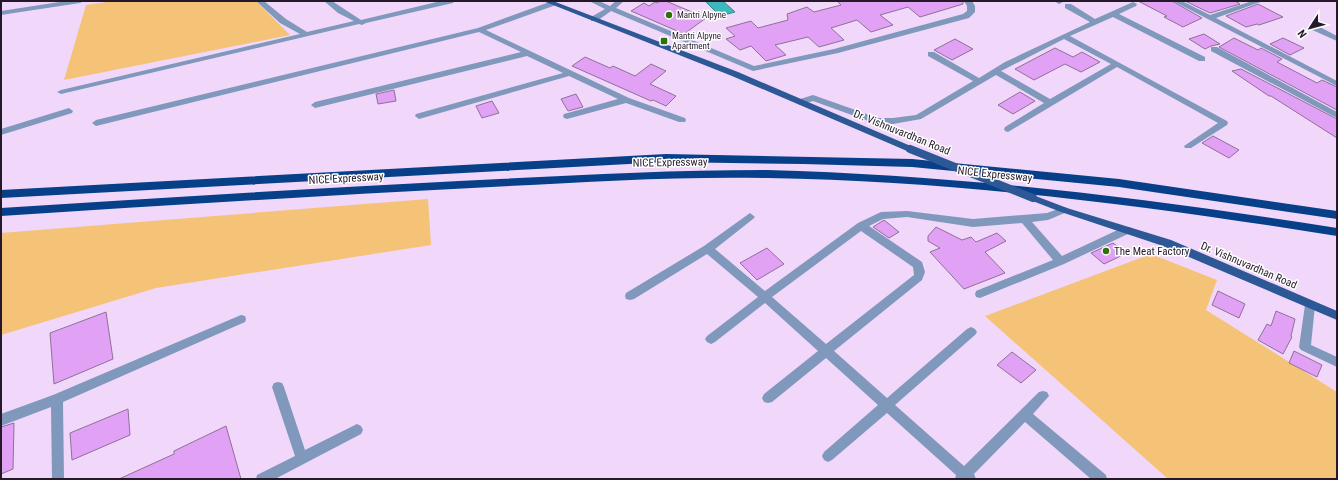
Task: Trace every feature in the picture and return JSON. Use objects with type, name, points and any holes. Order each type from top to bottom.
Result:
[{"type":"highway","name":"NICE Expressway","points":[[1,194],[666,158],[803,160],[912,163],[1119,183],[1337,215]]},
{"type":"highway","name":"NICE Expressway","points":[[1,212],[335,191],[668,174],[806,175],[924,180],[1131,201],[1228,214],[1337,232]]},
{"type":"main road","name":"Dr. Vishnuvardhan Road","points":[[550,2],[686,54],[910,149],[1033,198],[1064,210],[1167,243],[1337,316]]},
{"type":"street","points":[[1,13],[80,1]]},
{"type":"street","points":[[260,1],[284,21],[307,35]]},
{"type":"street","points":[[328,1],[341,11],[362,23]]},
{"type":"street","points":[[415,1],[426,7]]},
{"type":"street","points":[[61,92],[362,23],[450,1]]},
{"type":"street","points":[[593,1],[753,69],[835,51],[966,16],[971,12],[971,6],[968,1]]},
{"type":"street","points":[[594,19],[611,9],[620,1]]},
{"type":"street","points":[[1177,1],[1337,84]]},
{"type":"street","points":[[1210,18],[1259,1]]},
{"type":"street","points":[[96,123],[480,30],[550,2]]},
{"type":"street","points":[[800,102],[813,98],[877,121],[893,121],[918,117],[995,71],[1064,36],[1133,4]]},
{"type":"street","points":[[1068,6],[1095,22]]},
{"type":"street","points":[[1113,14],[1202,59]]},
{"type":"street","points":[[1313,27],[1337,39]]},
{"type":"street","points":[[480,30],[626,100],[682,120]]},
{"type":"street","points":[[1064,36],[1224,123],[1188,146]]},
{"type":"street","points":[[686,54],[694,45]]},
{"type":"street","points":[[1214,49],[1337,115]]},
{"type":"street","points":[[315,105],[528,52]]},
{"type":"street","points":[[931,54],[978,81]]},
{"type":"street","points":[[1008,129],[1117,64]]},
{"type":"street","points":[[995,71],[1050,103]]},
{"type":"street","points":[[419,116],[571,73]]},
{"type":"street","points":[[567,116],[626,100]]},
{"type":"street","points":[[1,132],[68,111]]},
{"type":"street","points":[[711,339],[861,226],[881,216],[907,214],[973,223],[1048,216],[1064,210]]},
{"type":"street","points":[[630,296],[708,250],[750,217]]},
{"type":"street","points":[[1024,219],[1060,261]]},
{"type":"street","points":[[768,398],[918,277],[920,272],[918,265],[861,226]]},
{"type":"street","points":[[980,294],[1060,261],[1127,230]]},
{"type":"street","points":[[708,250],[765,297],[886,404],[965,478],[1043,396]]},
{"type":"street","points":[[1310,305],[1305,348],[1337,362]]},
{"type":"street","points":[[1,420],[56,399],[241,319]]},
{"type":"street","points":[[828,456],[970,332]]},
{"type":"street","points":[[278,387],[302,459]]},
{"type":"street","points":[[56,399],[58,479]]},
{"type":"street","points":[[1025,414],[1101,479]]},
{"type":"street","points":[[262,479],[357,430]]},
{"type":"shaded area","points":[[114,1],[256,1],[290,35],[64,80],[86,5]]},
{"type":"shaded area","points":[[723,1],[735,12],[720,16],[706,2]]},
{"type":"shaded area","points":[[428,199],[431,245],[156,288],[1,335],[1,233]]},
{"type":"shaded area","points":[[1151,254],[1217,280],[1206,310],[1337,392],[1337,479],[1168,479],[985,316]]},
{"type":"building","name":"Mantri Alpyne","points":[[666,1],[706,18],[684,34],[631,11],[644,3],[649,6],[655,2],[657,3]]},
{"type":"building","points":[[837,1],[963,1],[963,4],[920,17],[908,7],[880,15],[893,25],[871,32],[857,20],[831,28],[844,40],[819,47],[808,37],[775,45],[786,55],[766,61],[751,46],[740,50],[726,39],[735,36],[726,28],[751,21],[758,28],[788,20],[787,14],[807,7],[814,12],[841,5]]},
{"type":"building","points":[[1138,1],[1172,1],[1202,18],[1183,27],[1164,17],[1167,16]]},
{"type":"building","points":[[1185,1],[1235,1],[1240,4],[1210,13]]},
{"type":"building","points":[[1258,4],[1283,17],[1259,25],[1257,24],[1246,27],[1226,16]]},
{"type":"building","points":[[1204,34],[1220,44],[1205,49],[1189,39]]},
{"type":"building","points":[[1234,38],[1258,50],[1261,48],[1282,59],[1277,62],[1317,83],[1322,80],[1337,87],[1337,110],[1219,47]]},
{"type":"building","points":[[1283,38],[1304,48],[1290,55],[1270,44]]},
{"type":"building","points":[[955,39],[973,49],[952,60],[934,50]]},
{"type":"building","points":[[1055,48],[1073,57],[1082,52],[1100,62],[1081,72],[1065,64],[1034,80],[1015,69]]},
{"type":"building","points":[[585,57],[610,68],[613,66],[635,76],[651,64],[666,71],[650,84],[676,96],[666,106],[653,100],[651,101],[572,66]]},
{"type":"building","points":[[1241,69],[1337,119],[1337,138],[1232,71]]},
{"type":"building","points":[[394,90],[396,101],[378,104],[376,94]]},
{"type":"building","points":[[1020,92],[1035,101],[1013,114],[998,105]]},
{"type":"building","points":[[576,94],[583,107],[568,111],[561,99]]},
{"type":"building","points":[[492,101],[499,113],[482,118],[476,106]]},
{"type":"building","points":[[1213,136],[1239,150],[1229,158],[1202,143]]},
{"type":"building","points":[[884,220],[899,232],[889,238],[873,227]]},
{"type":"building","points":[[936,227],[962,240],[971,237],[976,242],[997,233],[1006,241],[985,252],[1005,273],[964,289],[930,252],[940,248],[928,241],[928,236]]},
{"type":"building","name":"The Meat Factory","points":[[1113,243],[1127,253],[1104,264],[1091,253]]},
{"type":"building","points":[[767,248],[784,264],[757,280],[740,263]]},
{"type":"building","points":[[1218,291],[1245,304],[1239,318],[1212,305]]},
{"type":"building","points":[[1276,311],[1295,319],[1292,337],[1283,354],[1258,340],[1267,324],[1271,326]]},
{"type":"building","points":[[106,312],[113,359],[54,384],[50,333]]},
{"type":"building","points":[[1294,351],[1322,365],[1317,377],[1289,363]]},
{"type":"building","points":[[1012,352],[1036,370],[1021,383],[997,365]]},
{"type":"building","points":[[128,409],[130,435],[72,460],[70,433]]},
{"type":"building","points":[[14,423],[13,469],[1,474],[1,427]]},
{"type":"building","points":[[226,426],[241,479],[119,479],[174,454],[174,451]]},
{"type":"place","name":"Mantri Alpyne","points":[[669,15]]},
{"type":"place","name":"Mantri Alpyne Apartment","points":[[664,41]]},
{"type":"place","name":"The Meat Factory","points":[[1106,251]]}]
